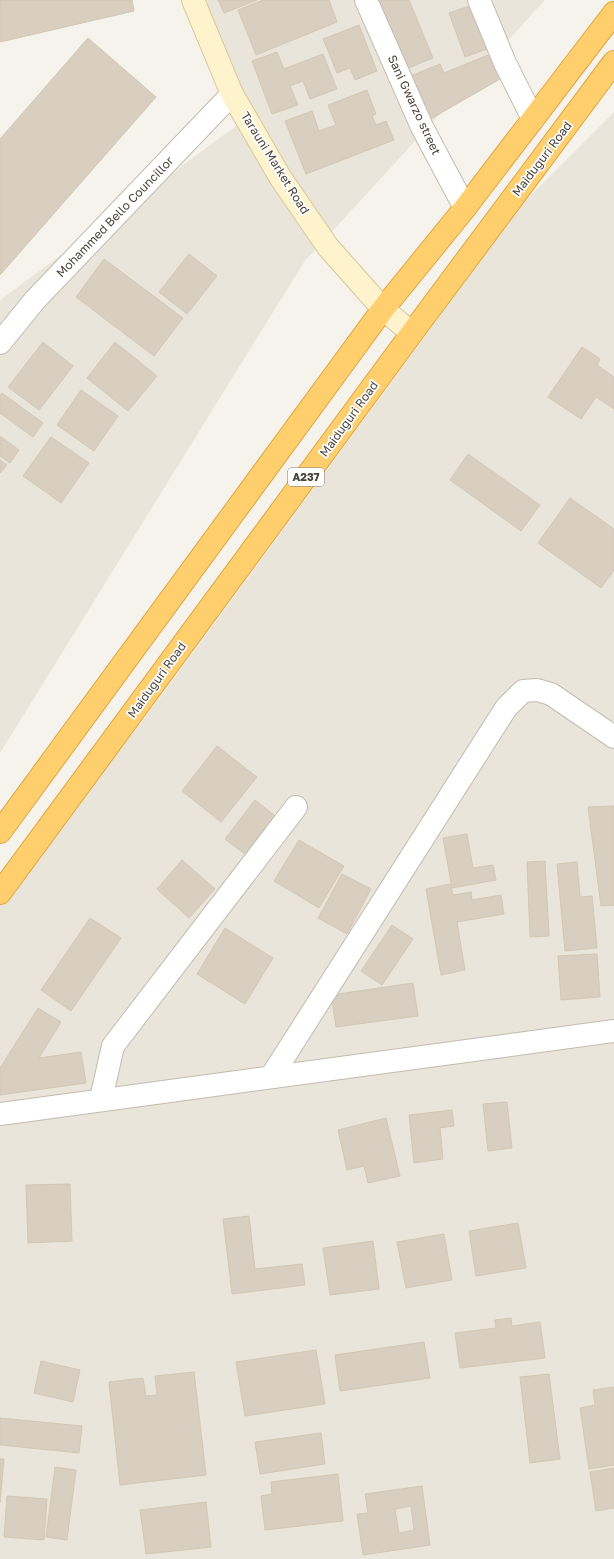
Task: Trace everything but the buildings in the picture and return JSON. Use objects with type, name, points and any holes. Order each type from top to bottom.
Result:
[{"type":"highway","name":"A237","points":[[0,832],[383,309],[465,208],[614,13]]},
{"type":"highway","name":"Maiduguri Road","points":[[0,893],[412,333],[614,62]]},
{"type":"street","name":"Tarauni Market Road","points":[[193,0],[232,94],[280,177],[328,246],[383,309],[412,333]]},
{"type":"street","name":"Sani Gwarzo street","points":[[366,0],[422,127],[465,208]]},
{"type":"street","points":[[478,0],[505,63],[533,119]]},
{"type":"street","name":"Mohammed Bello Councillor","points":[[0,343],[35,300],[232,94]]},
{"type":"street","points":[[271,1077],[506,708],[523,691],[537,690],[550,694],[614,737]]},
{"type":"street","points":[[101,1099],[113,1046],[296,807]]},
{"type":"street","points":[[0,1114],[101,1099],[614,1031]]},
{"type":"shaded area","points":[[193,0],[545,0],[304,262],[0,753],[0,300],[244,120]]},
{"type":"shaded area","points":[[614,112],[614,1559],[0,1559],[0,900],[142,722],[523,203]]}]
